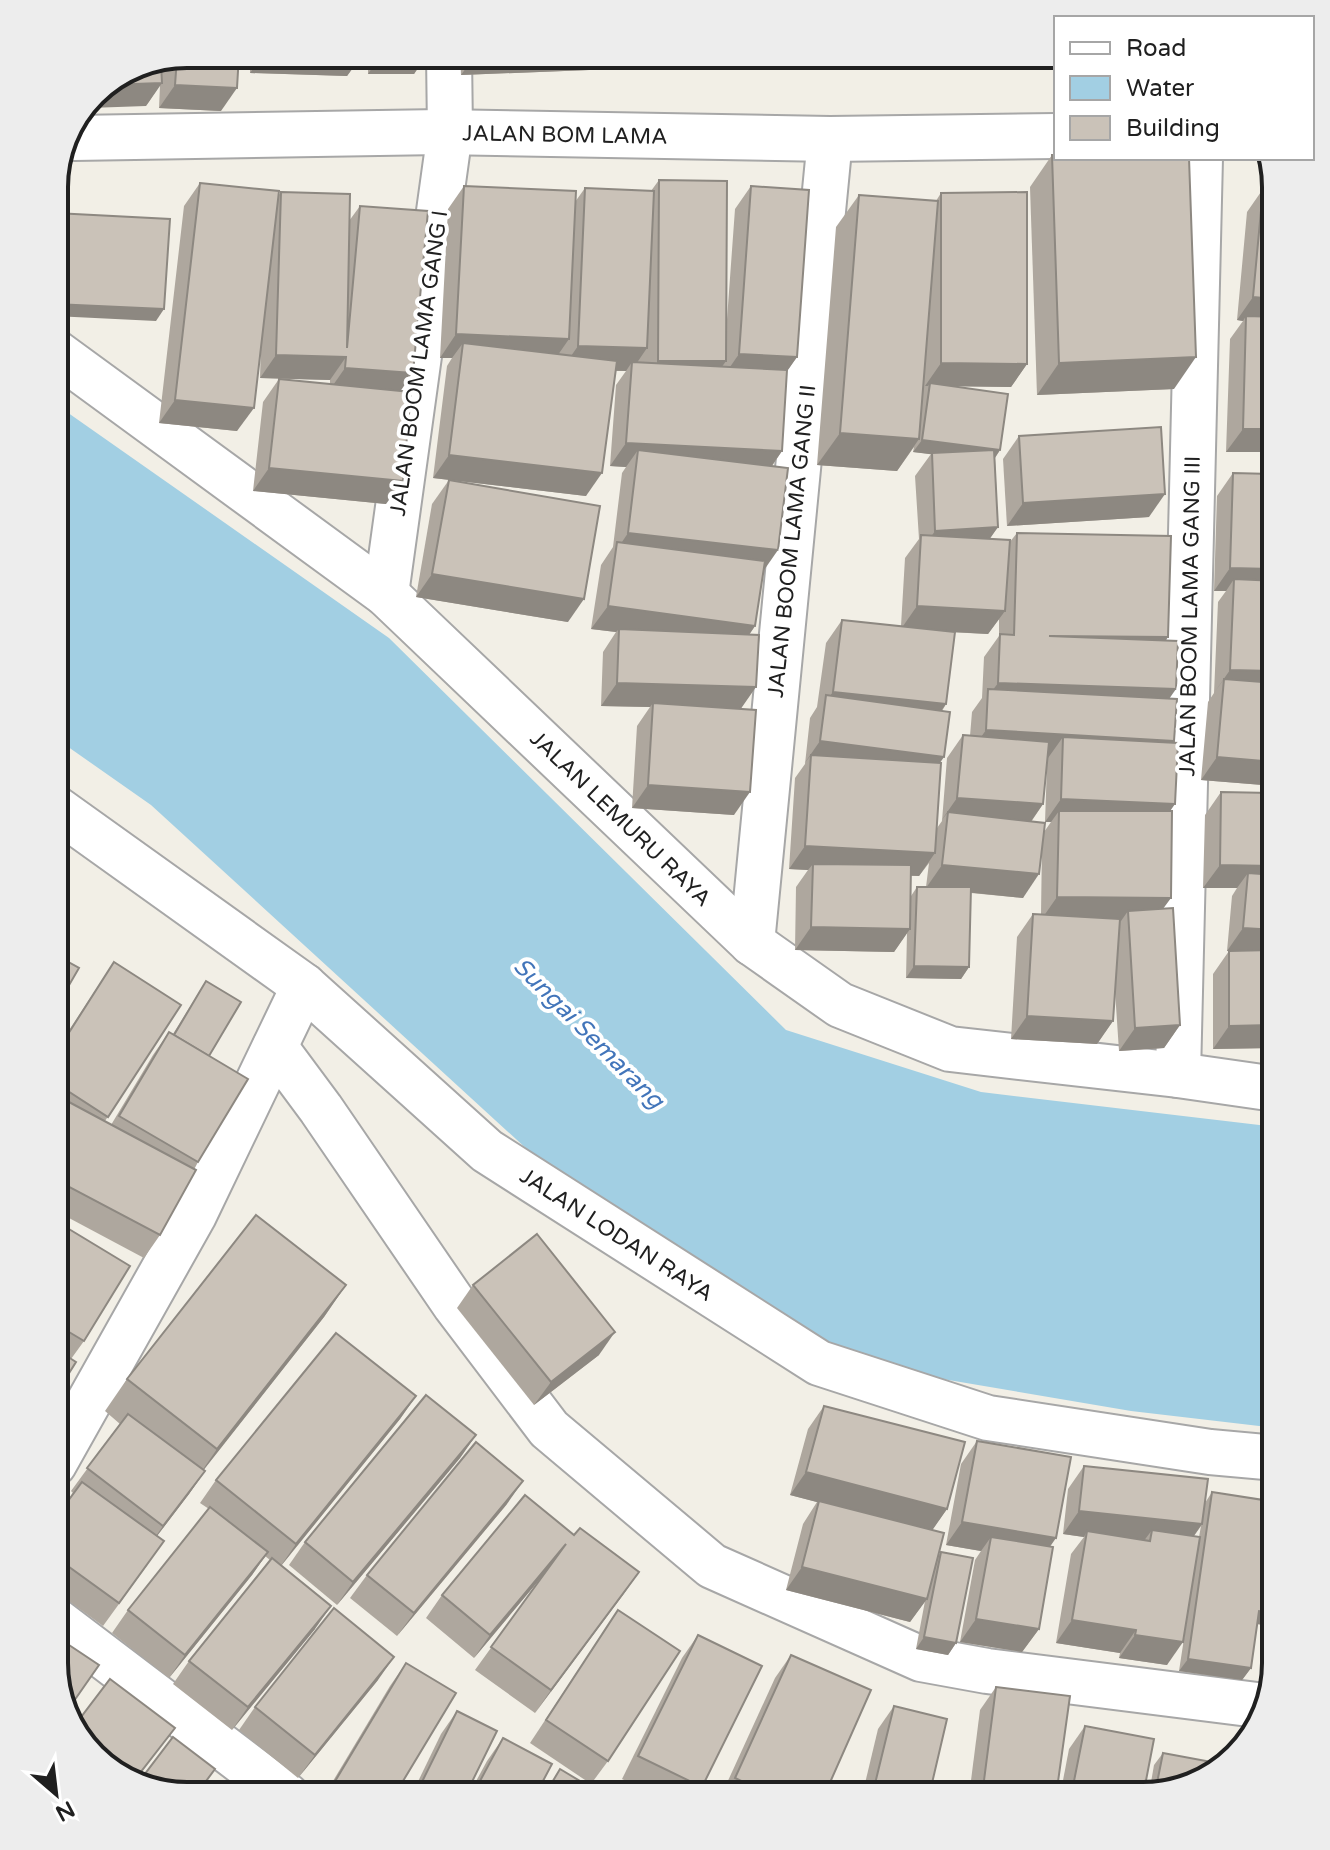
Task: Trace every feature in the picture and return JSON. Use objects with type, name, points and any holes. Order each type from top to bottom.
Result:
[{"type":"street","name":"JALAN BOOM LAMA GANG I","points":[[386,594],[450,132],[449,68]]},
{"type":"street","name":"JALAN BOM LAMA","points":[[79,138],[450,132],[830,139],[1054,136]]},
{"type":"street","name":"JALAN BOOM LAMA GANG II","points":[[752,943],[830,139]]},
{"type":"street","name":"JALAN BOOM LAMA GANG III","points":[[1178,1075],[1200,160]]},
{"type":"street","name":"JALAN LEMURU RAYA","points":[[68,361],[386,594],[752,943],[840,1005],[950,1049],[1262,1087]]},
{"type":"street","name":"JALAN LODAN RAYA","points":[[68,817],[304,986],[487,1151],[819,1363],[988,1418],[1210,1452],[1262,1457]]},
{"type":"street","points":[[68,1439],[194,1215],[304,986]]},
{"type":"street","points":[[275,1047],[455,1305],[549,1429],[712,1566],[921,1659],[987,1671],[1254,1705]]},
{"type":"street","points":[[68,1630],[269,1782]]},
{"type":"water","name":"Sungai Semarang","points":[[68,413],[389,638],[786,1030],[981,1092],[1262,1125],[1262,1426],[1131,1411],[842,1362],[612,1227],[151,805],[68,747]]},
{"type":"building","points":[[238,68],[237,88],[175,85],[176,69]]},
{"type":"building","points":[[161,71],[162,83],[128,84]]},
{"type":"building","points":[[1052,155],[1054,160],[1189,160],[1196,357],[1059,363]]},
{"type":"building","points":[[659,180],[727,181],[726,361],[658,361]]},
{"type":"building","points":[[200,183],[279,191],[254,408],[175,400]]},
{"type":"building","points":[[464,186],[576,191],[569,339],[456,334]]},
{"type":"building","points":[[751,186],[809,190],[797,357],[739,354]]},
{"type":"building","points":[[585,188],[654,191],[647,348],[578,346]]},
{"type":"building","points":[[281,192],[350,194],[347,348],[360,206],[428,211],[413,373],[345,368],[346,357],[276,355]]},
{"type":"building","points":[[1027,192],[1027,364],[941,363],[941,193]]},
{"type":"building","points":[[859,195],[938,201],[919,439],[840,433]]},
{"type":"building","points":[[1262,200],[1262,298],[1253,297]]},
{"type":"building","points":[[68,214],[170,219],[164,309],[68,305]]},
{"type":"building","points":[[1246,316],[1262,317],[1262,429],[1243,429]]},
{"type":"building","points":[[463,343],[617,361],[602,473],[449,455]]},
{"type":"building","points":[[632,362],[787,370],[782,451],[626,443]]},
{"type":"building","points":[[279,379],[411,392],[403,481],[269,468]]},
{"type":"building","points":[[930,383],[1008,394],[1000,450],[922,440]]},
{"type":"building","points":[[1161,427],[1165,494],[1023,503],[1019,436]]},
{"type":"building","points":[[638,450],[788,468],[778,550],[628,533]]},
{"type":"building","points":[[994,450],[998,527],[935,531],[932,453]]},
{"type":"building","points":[[1233,473],[1262,474],[1262,569],[1230,568]]},
{"type":"building","points":[[449,480],[600,506],[584,599],[432,574]]},
{"type":"building","points":[[1017,533],[1171,536],[1168,637],[1049,636],[1178,641],[1176,689],[998,683],[1000,634],[1014,635]]},
{"type":"building","points":[[921,535],[1010,540],[1005,611],[917,606]]},
{"type":"building","points":[[617,542],[765,561],[755,626],[608,606]]},
{"type":"building","points":[[1234,579],[1262,580],[1262,671],[1230,670]]},
{"type":"building","points":[[842,620],[955,632],[946,704],[833,692]]},
{"type":"building","points":[[619,629],[759,635],[756,687],[617,683]]},
{"type":"building","points":[[1224,679],[1262,682],[1262,761],[1217,757]]},
{"type":"building","points":[[988,689],[1177,699],[1174,741],[986,730]]},
{"type":"building","points":[[826,695],[950,712],[944,757],[820,741]]},
{"type":"building","points":[[653,703],[756,710],[750,792],[648,785]]},
{"type":"building","points":[[963,735],[1049,742],[1043,804],[957,798]]},
{"type":"building","points":[[1063,737],[1178,743],[1175,804],[1061,799]]},
{"type":"building","points":[[811,755],[941,763],[935,853],[805,846]]},
{"type":"building","points":[[1221,792],[1262,793],[1262,866],[1220,865]]},
{"type":"building","points":[[1059,811],[1172,811],[1171,898],[1057,897]]},
{"type":"building","points":[[948,812],[1045,823],[1039,874],[942,865]]},
{"type":"building","points":[[813,864],[911,865],[910,929],[811,927]]},
{"type":"building","points":[[1248,873],[1262,874],[1262,929],[1243,928]]},
{"type":"building","points":[[917,887],[971,887],[969,967],[914,966]]},
{"type":"building","points":[[1173,908],[1180,1025],[1135,1028],[1128,911]]},
{"type":"building","points":[[1033,914],[1120,919],[1113,1021],[1027,1016]]},
{"type":"building","points":[[1262,950],[1262,1025],[1229,1026],[1229,951]]},
{"type":"building","points":[[68,962],[79,968],[68,987]]},
{"type":"building","points":[[114,962],[181,1005],[108,1117],[68,1091],[68,1034]]},
{"type":"building","points":[[206,981],[241,1002],[209,1056],[174,1035]]},
{"type":"building","points":[[169,1032],[248,1079],[198,1162],[119,1116]]},
{"type":"building","points":[[68,1101],[196,1170],[160,1235],[68,1186]]},
{"type":"building","points":[[256,1215],[346,1285],[217,1449],[127,1379]]},
{"type":"building","points":[[68,1228],[130,1266],[84,1341],[68,1331]]},
{"type":"building","points":[[537,1234],[615,1332],[551,1382],[473,1285]]},
{"type":"building","points":[[336,1333],[416,1396],[296,1544],[216,1480]]},
{"type":"building","points":[[68,1357],[76,1362],[68,1375]]},
{"type":"building","points":[[426,1395],[476,1435],[353,1582],[305,1542]]},
{"type":"building","points":[[824,1406],[965,1442],[947,1509],[806,1472]]},
{"type":"building","points":[[128,1414],[205,1471],[163,1526],[87,1468]]},
{"type":"building","points":[[977,1441],[1071,1457],[1056,1538],[962,1522]]},
{"type":"building","points":[[476,1442],[523,1481],[414,1613],[367,1575]]},
{"type":"building","points":[[1084,1466],[1208,1479],[1202,1524],[1079,1511]]},
{"type":"building","points":[[82,1482],[164,1541],[119,1603],[68,1566],[68,1501]]},
{"type":"building","points":[[1212,1492],[1262,1500],[1262,1611],[1259,1611],[1251,1668],[1188,1659]]},
{"type":"building","points":[[525,1495],[574,1535],[580,1528],[639,1572],[551,1690],[491,1647],[566,1544],[490,1635],[442,1595]]},
{"type":"building","points":[[819,1501],[944,1533],[927,1599],[802,1567]]},
{"type":"building","points":[[210,1507],[268,1552],[185,1655],[128,1610]]},
{"type":"building","points":[[1152,1530],[1200,1537],[1183,1642],[1135,1635],[1136,1630],[1072,1620],[1087,1531],[1150,1541]]},
{"type":"building","points":[[991,1537],[1053,1547],[1039,1629],[976,1619]]},
{"type":"building","points":[[941,1552],[973,1558],[956,1643],[924,1637]]},
{"type":"building","points":[[272,1558],[331,1606],[248,1707],[189,1661]]},
{"type":"building","points":[[334,1608],[394,1657],[315,1755],[255,1707]]},
{"type":"building","points":[[618,1610],[680,1651],[608,1761],[546,1720]]},
{"type":"building","points":[[698,1635],[762,1666],[704,1782],[692,1782],[638,1756]]},
{"type":"building","points":[[68,1644],[99,1665],[74,1700],[69,1678]]},
{"type":"building","points":[[791,1655],[871,1690],[830,1782],[744,1782],[735,1778]]},
{"type":"building","points":[[406,1663],[456,1693],[402,1782],[335,1782]]},
{"type":"building","points":[[110,1679],[175,1728],[140,1772],[109,1752],[81,1717]]},
{"type":"building","points":[[996,1687],[1070,1696],[1058,1782],[984,1782]]},
{"type":"building","points":[[894,1706],[947,1719],[932,1782],[875,1782]]},
{"type":"building","points":[[457,1711],[497,1731],[472,1782],[422,1782]]},
{"type":"building","points":[[1085,1726],[1154,1739],[1146,1782],[1074,1782]]},
{"type":"building","points":[[173,1737],[215,1769],[205,1782],[164,1780],[145,1774]]},
{"type":"building","points":[[503,1738],[552,1764],[542,1782],[479,1782]]},
{"type":"building","points":[[1163,1753],[1209,1761],[1188,1773],[1157,1781]]},
{"type":"building","points":[[560,1769],[582,1782],[552,1782]]}]
